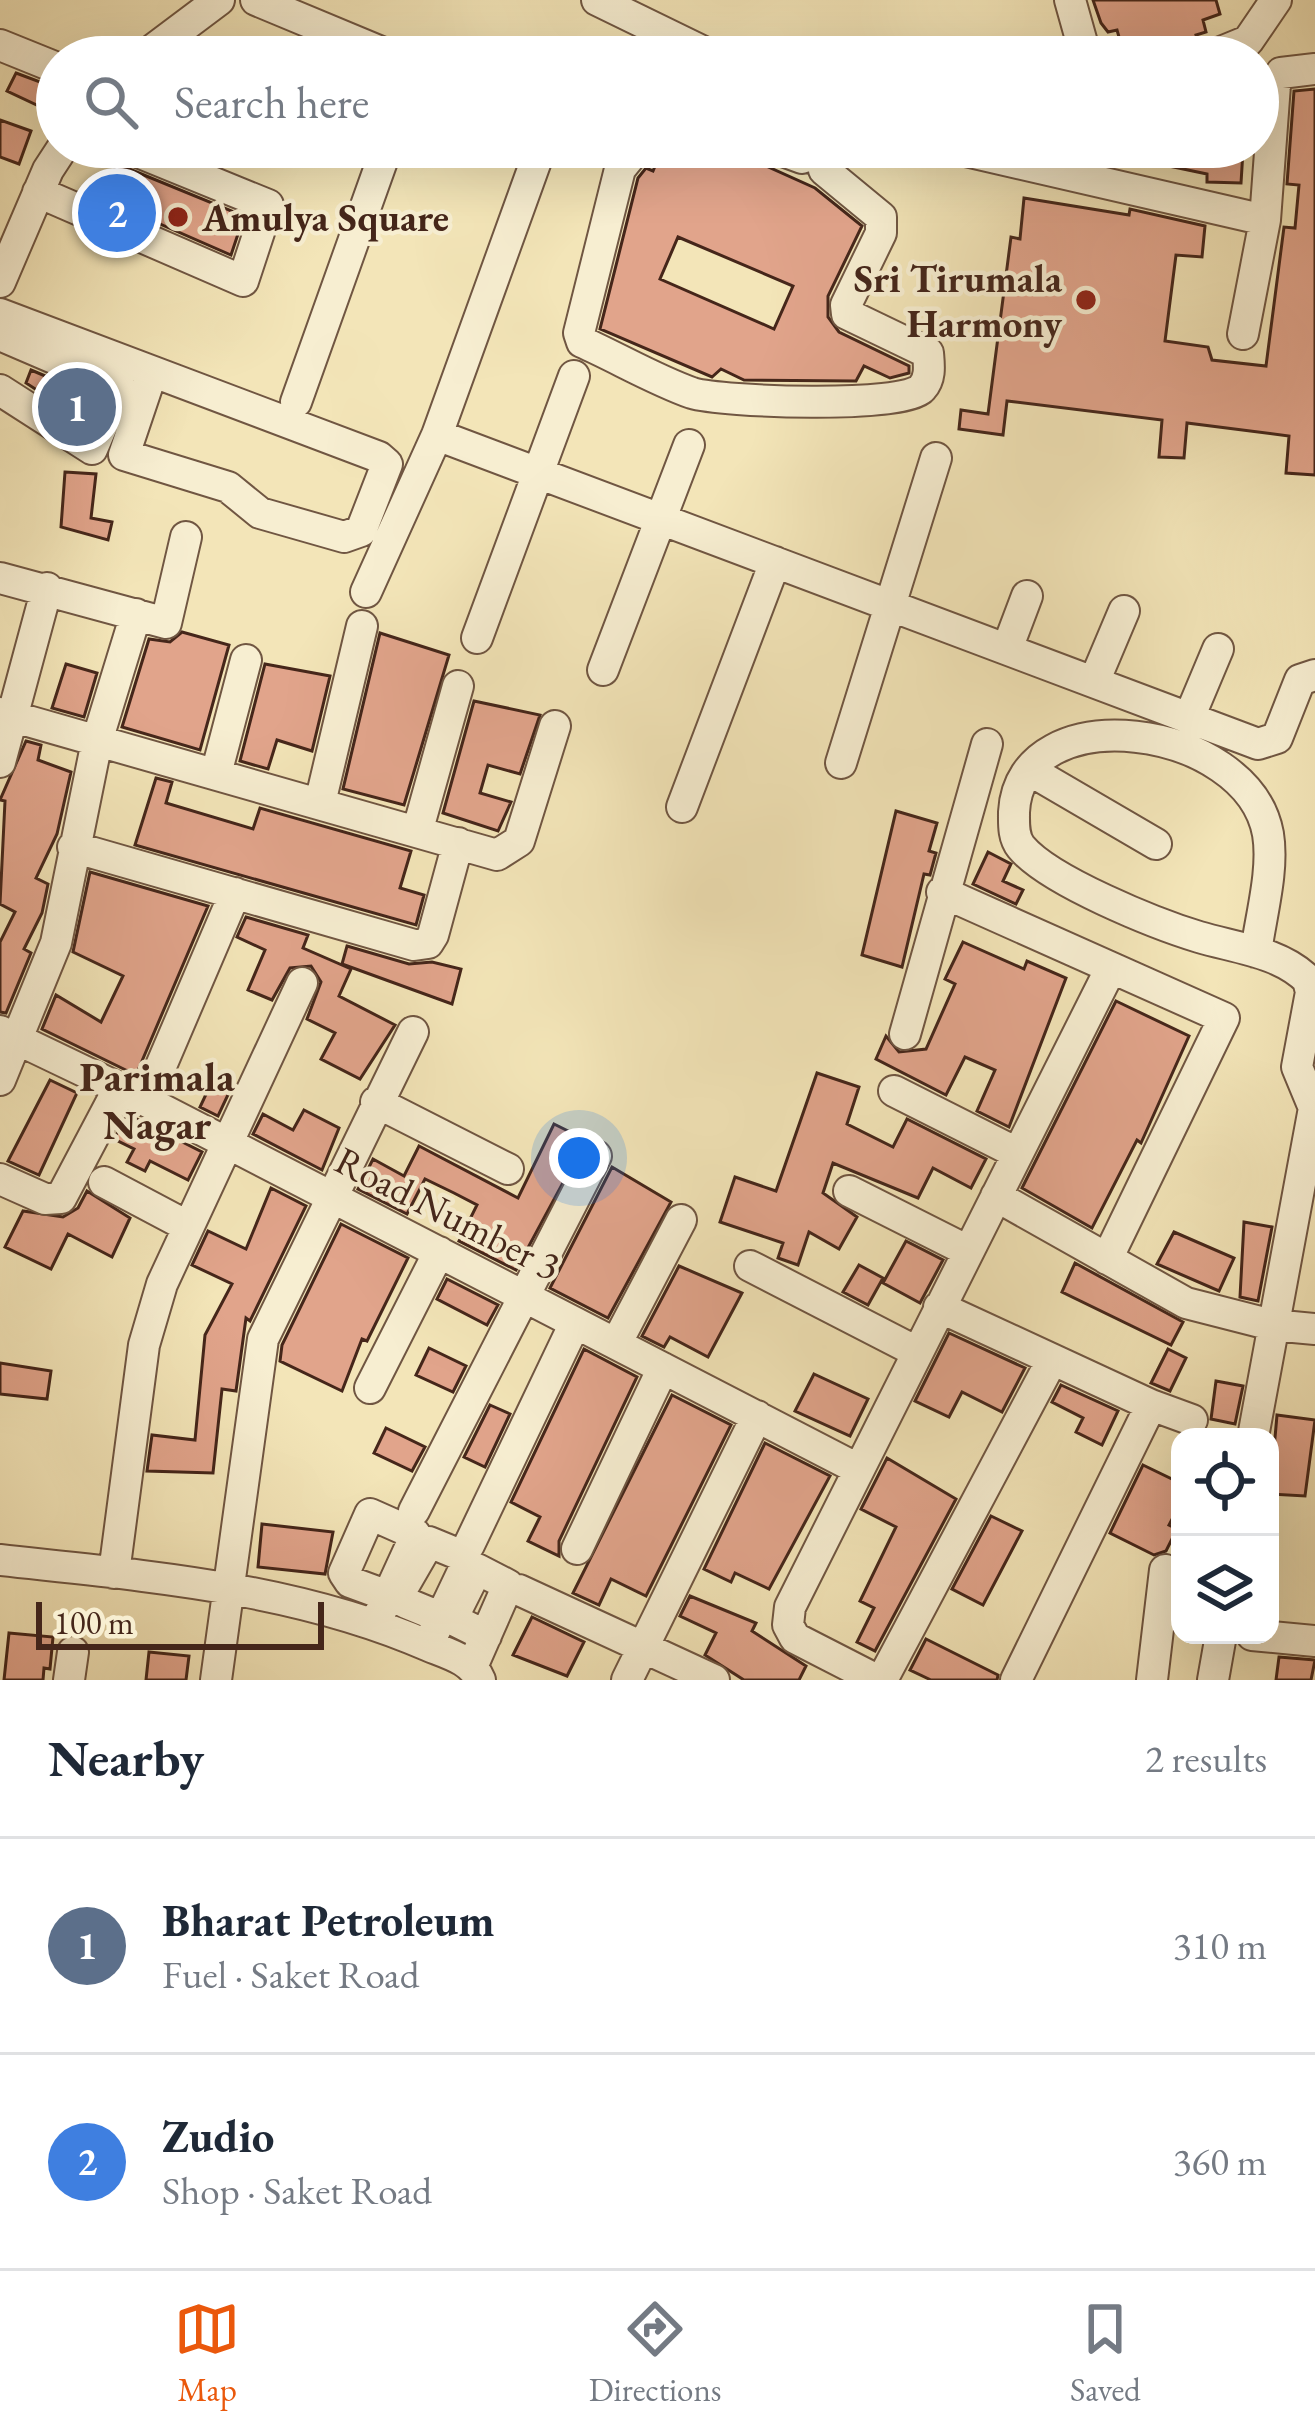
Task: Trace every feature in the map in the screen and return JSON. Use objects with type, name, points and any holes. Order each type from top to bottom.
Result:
[{"type":"street","points":[[171,36],[219,0]]},
{"type":"street","points":[[256,0],[343,36]]},
{"type":"street","points":[[597,0],[671,36]]},
{"type":"street","points":[[1070,0],[1080,36]]},
{"type":"street","points":[[1253,36],[1268,20],[1276,0]]},
{"type":"street","points":[[0,45],[36,60]]},
{"type":"street","points":[[1279,77],[1315,69]]},
{"type":"street","points":[[2,272],[51,168]]},
{"type":"street","points":[[38,192],[243,281],[268,205],[177,168]]},
{"type":"street","points":[[296,402],[380,168]]},
{"type":"street","points":[[366,592],[437,435],[533,168]]},
{"type":"street","points":[[621,168],[579,333],[582,342],[708,396],[796,403],[906,398],[922,390],[930,371],[928,352],[848,314],[846,305],[881,233],[881,217],[830,168]]},
{"type":"street","points":[[1040,168],[1264,220]]},
{"type":"street","points":[[1243,334],[1264,220],[1268,168]]},
{"type":"street","points":[[0,314],[379,457],[387,464],[386,476],[362,531],[344,537],[260,513],[228,487],[124,455],[152,372]]},
{"type":"street","points":[[0,335],[118,386],[92,449],[0,389]]},
{"type":"street","points":[[477,638],[574,376]]},
{"type":"street","points":[[437,435],[1268,744],[1277,738],[1300,680],[1315,675]]},
{"type":"street","points":[[603,670],[689,445]]},
{"type":"street","points":[[841,763],[936,458]]},
{"type":"street","points":[[0,578],[166,623],[186,537]]},
{"type":"street","points":[[682,807],[775,562]]},
{"type":"street","points":[[0,762],[7,715],[47,588]]},
{"type":"street","points":[[1007,649],[1027,596]]},
{"type":"street","points":[[1094,682],[1124,611]]},
{"type":"street","points":[[0,1080],[10,1036],[56,943],[97,741],[136,614]]},
{"type":"street","points":[[320,803],[362,626]]},
{"type":"street","points":[[1189,718],[1218,649]]},
{"type":"street","points":[[216,774],[246,659]]},
{"type":"street","points":[[418,829],[458,686]]},
{"type":"street","points":[[7,715],[497,854],[512,850],[555,726]]},
{"type":"street","points":[[1255,1428],[1314,1108],[1297,1067],[1311,992],[1298,970],[1130,912],[1045,866],[1019,845],[1013,829],[1015,803],[1031,771],[1045,756],[1116,733],[1152,737],[1204,755],[1238,776],[1260,804],[1269,837],[1256,952]]},
{"type":"street","points":[[905,1034],[987,744]]},
{"type":"street","points":[[1031,771],[1156,844]]},
{"type":"street","points":[[73,847],[415,944],[428,943],[458,843]]},
{"type":"street","points":[[942,892],[1223,1018],[1108,1259]]},
{"type":"street","points":[[0,1179],[44,1199],[61,1198],[132,1095],[235,893]]},
{"type":"street","points":[[1052,1360],[880,1680],[826,1670],[795,1638],[788,1624],[790,1607],[1111,968]]},
{"type":"street","points":[[114,1573],[144,1345],[187,1226],[302,983]]},
{"type":"street","points":[[216,1680],[263,1339],[413,1032]]},
{"type":"street","name":"Road Number 3","points":[[10,1036],[858,1469]]},
{"type":"street","points":[[894,1091],[1017,1153]]},
{"type":"street","points":[[376,1102],[508,1169]]},
{"type":"street","points":[[413,1511],[596,1156]]},
{"type":"street","points":[[104,1182],[187,1226]]},
{"type":"street","points":[[849,1191],[968,1250]]},
{"type":"street","points":[[996,1196],[1186,1303],[1272,1325],[1315,1329]]},
{"type":"street","points":[[616,1344],[681,1220]]},
{"type":"street","points":[[370,1388],[439,1252]]},
{"type":"street","points":[[750,1266],[917,1352]]},
{"type":"street","points":[[939,1307],[1192,1420]]},
{"type":"street","points":[[469,1545],[575,1323]]},
{"type":"street","points":[[577,1549],[663,1368]]},
{"type":"street","points":[[1016,1680],[1151,1405]]},
{"type":"street","points":[[627,1680],[757,1417]]},
{"type":"street","points":[[0,1560],[382,1609],[434,1631],[476,1674]]},
{"type":"street","points":[[1151,1680],[1169,1628],[1165,1570]]},
{"type":"street","points":[[519,1590],[714,1680]]},
{"type":"street","points":[[476,1674],[485,1636]]},
{"type":"street","points":[[1279,1638],[1315,1641]]},
{"type":"street","points":[[1213,1680],[1219,1644]]},
{"type":"building","points":[[1093,0],[1216,0],[1220,14],[1203,20],[1206,32],[1196,36],[1119,36],[1117,30],[1108,32]]},
{"type":"building","points":[[16,73],[36,80],[36,105],[7,91]]},
{"type":"building","name":"Sri Tirumala Harmony","points":[[1315,89],[1315,475],[1286,473],[1289,436],[1187,423],[1184,458],[1159,457],[1162,420],[1007,401],[1003,435],[959,429],[961,410],[988,414],[1011,237],[1020,239],[1024,198],[1129,215],[1130,209],[1205,226],[1202,257],[1176,255],[1165,341],[1208,347],[1212,360],[1266,366],[1284,227],[1295,228],[1299,185],[1287,184],[1294,91]]},
{"type":"building","points":[[0,120],[31,131],[19,164],[0,157]]},
{"type":"building","points":[[115,168],[127,168],[244,216],[231,255],[103,199]]},
{"type":"building","points":[[646,168],[771,168],[815,188],[862,226],[828,296],[828,317],[839,332],[909,366],[909,373],[890,378],[864,366],[856,381],[744,380],[721,369],[712,377],[600,329],[638,178]],"holes":[[[678,237],[793,286],[774,329],[660,279]]]},
{"type":"building","points":[[1178,168],[1242,168],[1241,183],[1207,182],[1207,174]]},
{"type":"building","points":[[31,370],[93,396],[83,420],[26,383]]},
{"type":"building","points":[[65,472],[96,474],[91,518],[112,522],[108,540],[61,527]]},
{"type":"building","points":[[182,632],[229,645],[200,750],[122,727],[149,639],[170,642]]},
{"type":"building","points":[[380,633],[449,655],[404,805],[343,789]]},
{"type":"building","points":[[66,664],[97,673],[84,717],[52,708]]},
{"type":"building","points":[[265,664],[330,676],[312,751],[277,740],[268,769],[240,761]]},
{"type":"building","points":[[474,701],[540,715],[520,774],[488,765],[480,793],[511,802],[498,831],[443,813]]},
{"type":"building","points":[[26,741],[41,745],[38,760],[71,772],[57,834],[36,878],[48,884],[42,913],[24,949],[31,953],[6,1013],[0,1012],[0,942],[15,912],[0,904],[5,801],[0,800]]},
{"type":"building","points":[[156,778],[172,782],[166,803],[253,829],[260,808],[411,851],[400,888],[424,895],[416,925],[135,845]]},
{"type":"building","points":[[896,811],[937,823],[929,851],[936,853],[930,875],[924,874],[902,967],[862,955]]},
{"type":"building","points":[[988,852],[1011,864],[1003,881],[1023,890],[1016,904],[973,884]]},
{"type":"building","points":[[90,872],[208,906],[136,1075],[42,1029],[56,995],[101,1022],[123,976],[73,952]]},
{"type":"building","points":[[246,917],[308,935],[303,948],[351,969],[339,996],[395,1025],[360,1079],[321,1059],[335,1033],[307,1019],[321,982],[311,966],[290,968],[272,1000],[248,990],[265,950],[237,937]]},
{"type":"building","points":[[963,942],[1024,969],[1027,961],[1066,978],[1009,1127],[977,1111],[995,1070],[965,1057],[946,1095],[876,1059],[886,1036],[899,1052],[926,1049],[955,984],[945,979]]},
{"type":"building","points":[[347,946],[409,964],[432,962],[461,969],[452,1004],[342,964]]},
{"type":"building","points":[[1116,1001],[1189,1036],[1141,1143],[1137,1140],[1092,1228],[1022,1188]]},
{"type":"building","points":[[216,1073],[234,1082],[218,1116],[200,1107]]},
{"type":"building","points":[[817,1073],[859,1087],[847,1124],[893,1147],[907,1119],[986,1159],[971,1188],[933,1168],[918,1198],[833,1163],[823,1193],[857,1217],[839,1249],[809,1232],[798,1265],[778,1258],[783,1243],[720,1222],[735,1177],[776,1191]]},
{"type":"building","points":[[50,1080],[77,1093],[39,1175],[8,1161]]},
{"type":"building","points":[[304,1110],[339,1128],[322,1170],[253,1134],[263,1114],[293,1130]]},
{"type":"building","points":[[127,1114],[202,1152],[188,1180],[150,1161],[145,1171],[127,1162],[134,1149],[114,1139]]},
{"type":"building","points":[[554,1124],[586,1140],[516,1270],[459,1241],[477,1205],[454,1193],[425,1179],[407,1214],[358,1189],[373,1159],[404,1176],[419,1146],[518,1198]]},
{"type":"building","points":[[612,1167],[671,1202],[608,1318],[550,1288]]},
{"type":"building","points":[[271,1188],[306,1206],[250,1321],[246,1318],[236,1391],[222,1389],[213,1473],[147,1471],[152,1435],[195,1440],[205,1335],[232,1284],[192,1265],[208,1231],[246,1249]]},
{"type":"building","points":[[87,1191],[130,1218],[112,1257],[68,1234],[51,1269],[5,1247],[23,1211],[63,1217],[78,1208]]},
{"type":"building","points":[[1244,1222],[1272,1227],[1258,1301],[1240,1297]]},
{"type":"building","points":[[341,1224],[408,1258],[367,1341],[362,1339],[342,1391],[280,1361],[282,1345]]},
{"type":"building","points":[[1174,1232],[1234,1258],[1219,1291],[1157,1264]]},
{"type":"building","points":[[906,1241],[943,1260],[920,1303],[883,1283]]},
{"type":"building","points":[[1075,1263],[1183,1322],[1171,1345],[1062,1292]]},
{"type":"building","points":[[859,1265],[883,1278],[868,1305],[843,1292]]},
{"type":"building","points":[[679,1266],[742,1293],[708,1357],[670,1337],[664,1347],[642,1336]]},
{"type":"building","points":[[447,1279],[498,1305],[487,1325],[437,1299]]},
{"type":"building","points":[[949,1333],[1025,1368],[1002,1412],[962,1392],[949,1417],[915,1401]]},
{"type":"building","points":[[429,1348],[466,1366],[453,1392],[416,1375]]},
{"type":"building","points":[[584,1349],[637,1377],[559,1541],[559,1556],[528,1541],[540,1517],[511,1502]]},
{"type":"building","points":[[1168,1349],[1186,1358],[1170,1391],[1151,1383]]},
{"type":"building","points":[[0,1363],[51,1371],[47,1399],[0,1394]]},
{"type":"building","points":[[814,1374],[868,1399],[850,1436],[795,1411]]},
{"type":"building","points":[[1216,1381],[1243,1386],[1235,1424],[1211,1419]]},
{"type":"building","points":[[1061,1385],[1118,1411],[1102,1445],[1076,1432],[1083,1418],[1052,1402]]},
{"type":"building","points":[[672,1395],[731,1425],[646,1596],[611,1579],[599,1605],[573,1593]]},
{"type":"building","points":[[490,1405],[510,1414],[485,1467],[464,1457]]},
{"type":"building","points":[[1277,1415],[1315,1420],[1305,1496],[1279,1495]]},
{"type":"building","points":[[386,1428],[425,1447],[412,1471],[374,1453]]},
{"type":"building","points":[[765,1443],[830,1476],[769,1589],[735,1573],[731,1582],[704,1569]]},
{"type":"building","points":[[887,1458],[956,1499],[875,1651],[857,1642],[874,1608],[860,1601],[896,1527],[861,1509]]},
{"type":"building","points":[[1143,1465],[1171,1479],[1171,1541],[1166,1551],[1154,1555],[1110,1533]]},
{"type":"building","points":[[991,1516],[1022,1531],[983,1605],[952,1589]]},
{"type":"building","points":[[262,1524],[333,1532],[325,1574],[258,1567]]},
{"type":"building","points":[[690,1596],[756,1623],[752,1631],[806,1666],[799,1680],[744,1680],[705,1655],[716,1633],[680,1616]]},
{"type":"building","points":[[532,1617],[584,1642],[567,1676],[513,1655]]},
{"type":"building","points":[[9,1633],[53,1637],[50,1669],[44,1668],[43,1680],[4,1680]]},
{"type":"building","points":[[926,1639],[998,1675],[997,1680],[931,1680],[910,1670]]},
{"type":"building","points":[[149,1652],[189,1656],[186,1680],[146,1680]]},
{"type":"building","points":[[1279,1657],[1315,1660],[1311,1680],[1276,1680]]},
{"type":"place","name":"Zudio","points":[[117,213]]},
{"type":"place","name":"Amulya Square","points":[[178,217]]},
{"type":"place","name":"Sri Tirumala Harmony","points":[[1086,300]]},
{"type":"place","name":"Bharat Petroleum","points":[[77,407]]},
{"type":"district","name":"Parimala Nagar","points":[[157,1100]]}]
